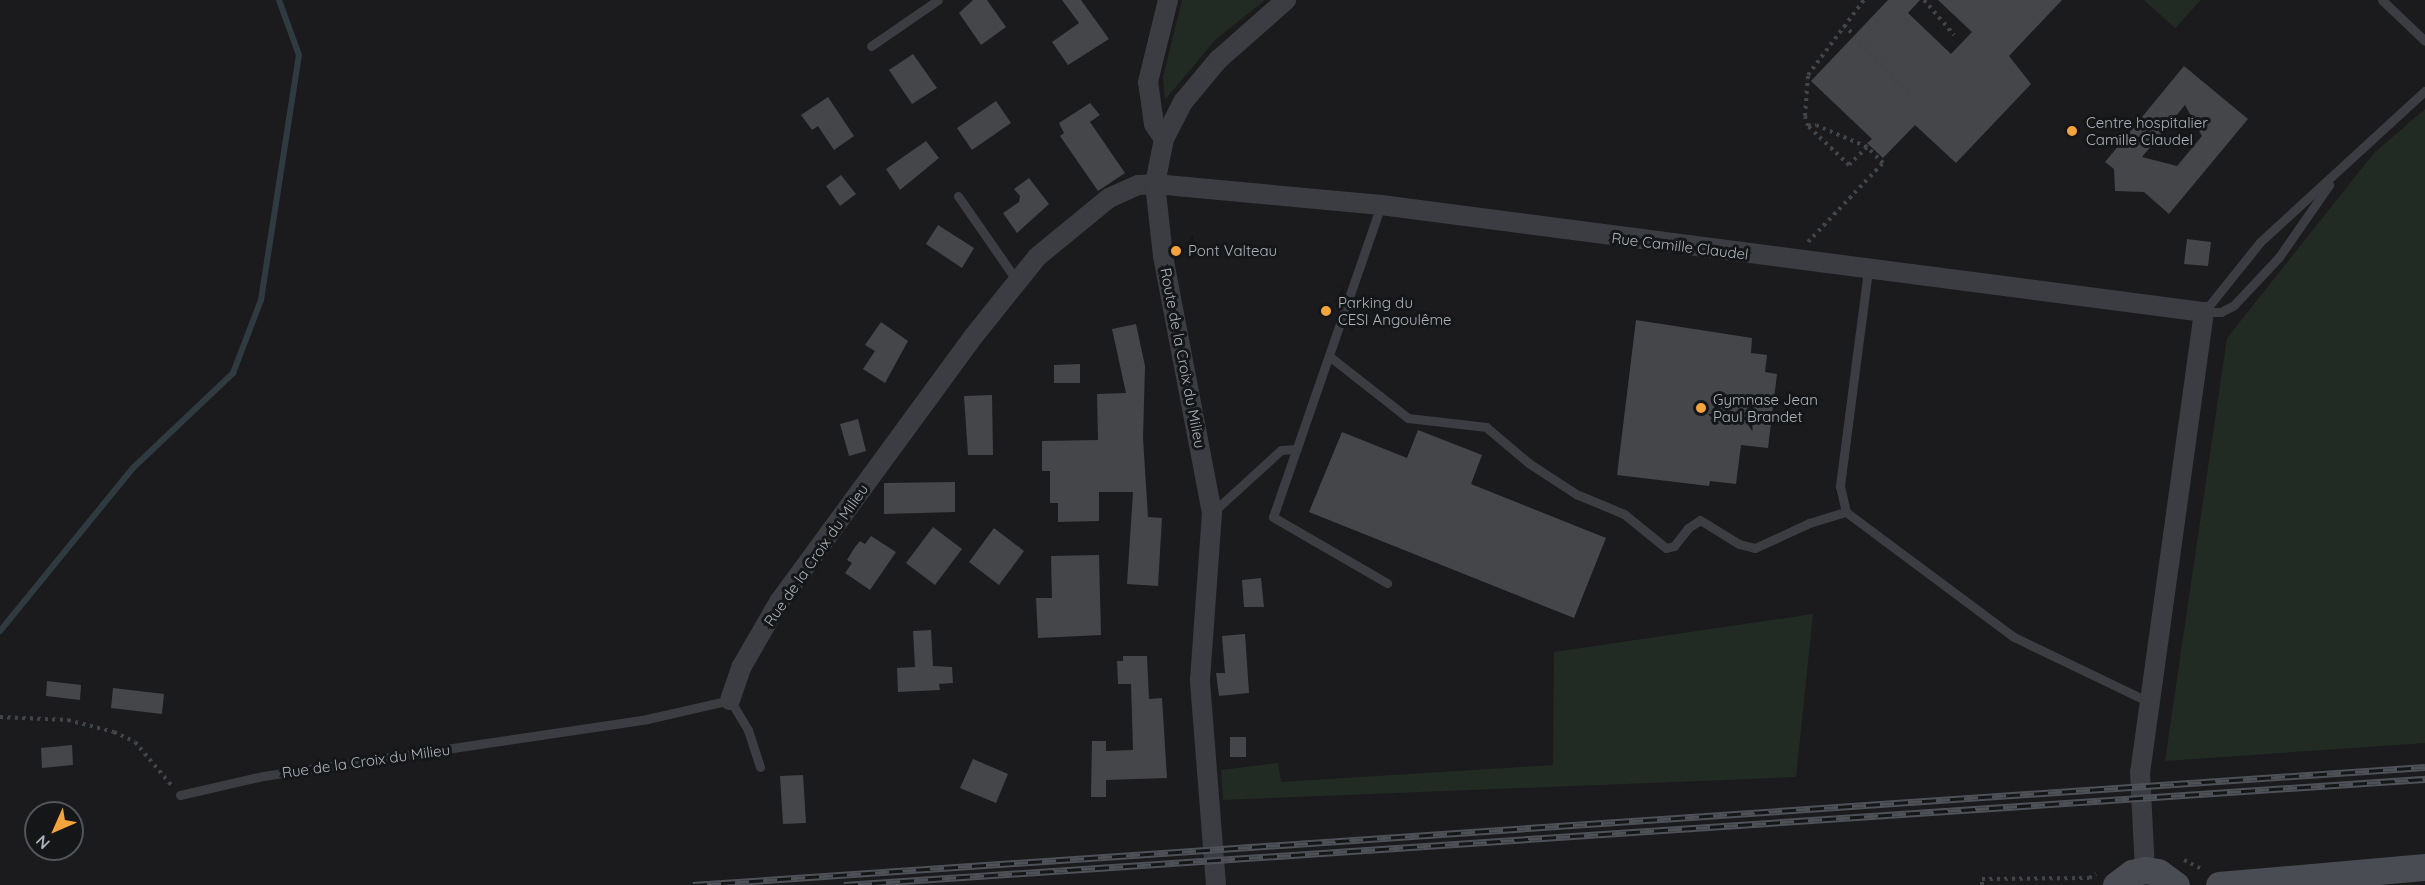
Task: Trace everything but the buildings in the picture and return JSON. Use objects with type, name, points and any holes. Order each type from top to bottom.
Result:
[{"type":"main road","points":[[2219,885],[2425,867]]},
{"type":"main road","points":[[2108,879],[2132,873],[2169,880]]},
{"type":"street","points":[[1164,139],[1154,124],[1148,82],[1168,0]]},
{"type":"street","name":"Route de la Croix du Milieu","points":[[1212,513],[1163,256],[1155,184],[1164,139],[1183,102],[1218,60],[1286,0]]},
{"type":"street","name":"Rue Camille Claudel","points":[[1155,184],[1381,205],[1790,260],[2204,312]]},
{"type":"street","name":"Rue de la Croix du Milieu","points":[[730,700],[742,666],[779,602],[1017,281],[1037,257],[1109,198],[1138,185],[1155,184]]},
{"type":"street","points":[[2169,880],[2140,772],[2204,312]]},
{"type":"street","points":[[1212,513],[1200,680],[1216,885]]},
{"type":"lane","points":[[871,46],[938,0]]},
{"type":"lane","points":[[2382,0],[2425,41]]},
{"type":"lane","points":[[2204,312],[2260,242],[2339,171],[2374,134],[2425,91]]},
{"type":"lane","points":[[2204,312],[2221,312],[2234,305],[2279,257],[2339,171]]},
{"type":"lane","points":[[958,196],[1017,281]]},
{"type":"lane","points":[[1381,205],[1274,517],[1387,583]]},
{"type":"lane","points":[[1868,270],[1840,486],[1846,512],[2014,637],[2149,702]]},
{"type":"lane","points":[[1329,356],[1408,418],[1486,427],[1530,464],[1576,494],[1624,514],[1666,548],[1674,546],[1688,528],[1701,520],[1739,544],[1755,548],[1809,523],[1846,512]]},
{"type":"lane","points":[[1212,513],[1281,450],[1297,449]]},
{"type":"lane","points":[[730,700],[748,730],[760,767]]},
{"type":"lane","name":"Rue de la Croix du Milieu","points":[[180,795],[263,777],[647,719],[730,700]]},
{"type":"path","points":[[1864,0],[1808,75],[1804,116],[1808,126],[1849,165],[1867,147]]},
{"type":"path","points":[[1924,0],[1954,35]]},
{"type":"path","points":[[1844,25],[1908,92]]},
{"type":"path","points":[[1790,260],[1883,164],[1867,147],[1816,125],[1808,126]]},
{"type":"path","points":[[0,717],[68,720],[114,732],[135,742],[180,795]]},
{"type":"path","points":[[1982,885],[1982,879],[2108,879]]},
{"type":"shaded area","points":[[1182,0],[1265,0],[1215,40],[1165,100],[1163,77]]},
{"type":"shaded area","points":[[2144,0],[2201,0],[2175,28]]},
{"type":"shaded area","points":[[2425,109],[2425,743],[2165,761],[2227,338],[2374,153]]},
{"type":"shaded area","points":[[1813,614],[1796,777],[1223,800],[1221,770],[1278,763],[1281,782],[1553,765],[1554,652]]},
{"type":"waterway","points":[[0,631],[133,468],[233,373],[261,300],[299,55],[279,0]]},
{"type":"railway","points":[[693,885],[2425,767]]},
{"type":"railway","points":[[844,885],[2425,779]]},
{"type":"place","name":"Centre hospitalier Camille Claudel","points":[[2072,131]]},
{"type":"place","name":"Pont Valteau","points":[[1176,251]]},
{"type":"place","name":"Parking du CESI Angoulême","points":[[1326,311]]},
{"type":"place","name":"Gymnase Jean Paul Brandet","points":[[1701,408]]}]
